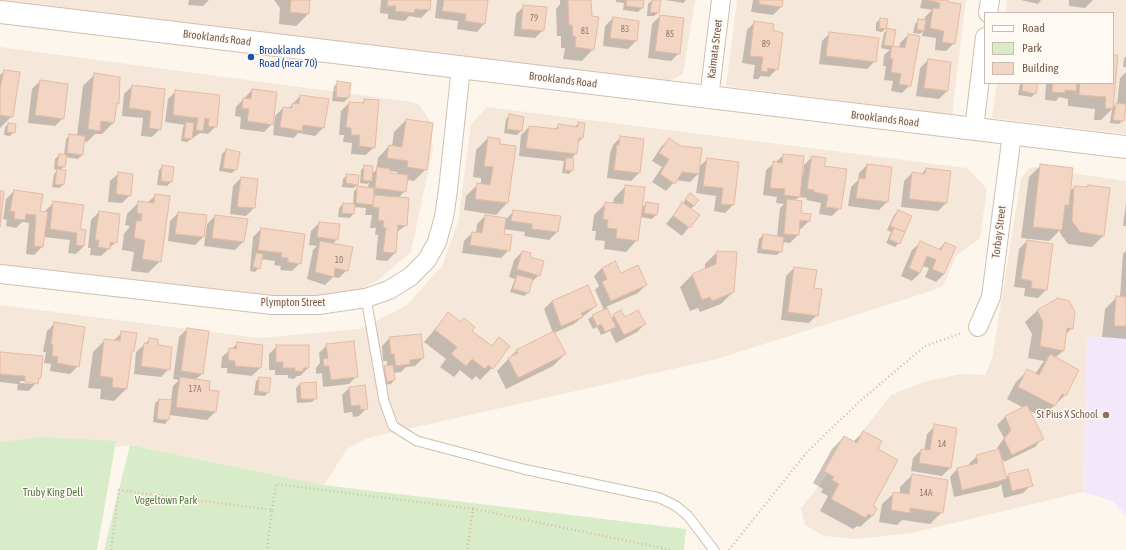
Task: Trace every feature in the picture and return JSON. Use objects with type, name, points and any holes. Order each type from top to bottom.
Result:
[{"type":"street","name":"Kaimata Street","points":[[709,98],[721,0]]},
{"type":"street","points":[[988,12],[990,0]]},
{"type":"street","name":"Brooklands Road","points":[[0,12],[1126,147]]},
{"type":"street","points":[[974,129],[984,45]]},
{"type":"street","name":"Plympton Street","points":[[0,274],[272,305],[318,305],[366,298],[389,290],[410,276],[427,260],[437,242],[444,217],[448,190],[461,67]]},
{"type":"street","name":"Torbay Street","points":[[978,327],[991,297],[1012,134]]},
{"type":"lane","points":[[366,298],[384,401],[393,426],[417,441],[523,469],[660,498],[676,506],[688,516],[714,550]]},
{"type":"path","points":[[729,550],[807,452],[860,401],[925,346],[978,327]]},
{"type":"path","points":[[267,550],[276,484],[473,509],[672,550]]},
{"type":"path","points":[[111,550],[119,490],[272,510]]},
{"type":"path","points":[[467,550],[473,509]]},
{"type":"shaded area","points":[[0,0],[695,0],[683,74],[668,82],[0,12]]},
{"type":"shaded area","points":[[737,0],[966,0],[952,115],[726,86]]},
{"type":"shaded area","points":[[1007,0],[1126,0],[1126,134],[992,118],[997,84],[1114,84],[1114,12],[1006,12]]},
{"type":"shaded area","points":[[0,47],[412,102],[419,105],[430,121],[433,149],[411,252],[377,281],[353,293],[309,304],[0,269]]},
{"type":"shaded area","points":[[487,107],[967,168],[987,189],[980,238],[956,256],[943,286],[928,292],[717,359],[368,438],[347,449],[324,485],[130,445],[0,463],[0,305],[260,338],[360,329],[407,305],[442,266],[458,222],[471,124]]},
{"type":"shaded area","points":[[1031,167],[1126,181],[1126,338],[1087,337],[1083,492],[912,533],[856,539],[824,536],[805,525],[801,508],[891,395],[927,381],[961,374],[985,375],[992,359],[1021,178]]},
{"type":"shaded area","name":"St Pius X School","points":[[1087,337],[1126,338],[1126,516],[1113,501],[1083,492]]},
{"type":"green space","name":"Truby King Dell","points":[[42,437],[116,441],[97,550],[0,550],[0,442]]},
{"type":"green space","name":"Vogeltown Park","points":[[130,445],[324,485],[686,529],[684,550],[104,550]]},
{"type":"building","points":[[291,0],[310,0],[309,14],[290,12]]},
{"type":"building","points":[[388,0],[431,0],[430,10],[415,9],[414,13],[395,11],[396,6],[387,6]]},
{"type":"building","points":[[444,0],[488,0],[485,24],[465,21],[466,14],[442,11]]},
{"type":"building","points":[[568,0],[591,0],[592,16],[599,17],[594,50],[575,47],[576,37],[573,36],[572,25],[569,25]]},
{"type":"building","points":[[627,0],[644,0],[643,8],[626,6]]},
{"type":"building","points":[[652,0],[661,0],[659,13],[650,12]]},
{"type":"building","points":[[759,0],[783,0],[782,7],[759,4]]},
{"type":"building","points":[[928,0],[948,0],[948,2],[961,4],[955,44],[942,42],[944,31],[930,28],[933,8],[939,9],[940,3]]},
{"type":"building","points":[[523,5],[547,7],[544,31],[521,29]]},
{"type":"building","points":[[660,15],[684,18],[680,54],[655,51]]},
{"type":"building","points":[[613,17],[639,21],[637,41],[610,38]]},
{"type":"building","points":[[880,18],[888,19],[886,29],[879,28]]},
{"type":"building","points":[[918,19],[926,20],[924,31],[917,29]]},
{"type":"building","points":[[754,21],[774,24],[773,30],[783,33],[778,70],[768,68],[767,72],[761,71],[763,57],[750,56]]},
{"type":"building","points":[[887,28],[896,30],[893,46],[884,45]]},
{"type":"building","points":[[829,32],[879,38],[876,62],[826,56]]},
{"type":"building","points":[[908,34],[920,36],[911,86],[899,84],[901,74],[891,72],[893,59],[890,58],[892,46],[905,48]]},
{"type":"building","points":[[1114,55],[1118,55],[1113,109],[1105,108],[1106,97],[1079,95],[1080,84],[1114,84]]},
{"type":"building","points":[[928,59],[951,62],[948,91],[924,88]]},
{"type":"building","points":[[4,70],[20,72],[13,117],[0,115],[0,89]]},
{"type":"building","points":[[94,73],[120,77],[119,104],[117,103],[114,123],[101,121],[100,131],[88,129]]},
{"type":"building","points":[[40,80],[68,84],[64,119],[35,115]]},
{"type":"building","points":[[337,81],[351,83],[349,98],[336,97]]},
{"type":"building","points":[[1023,84],[1038,84],[1036,94],[1022,91]]},
{"type":"building","points":[[1053,84],[1077,84],[1076,91],[1065,90],[1065,93],[1052,92]]},
{"type":"building","points":[[132,85],[165,89],[161,130],[149,128],[151,111],[129,108]]},
{"type":"building","points":[[252,89],[277,92],[273,125],[247,121],[249,109],[242,108],[243,98],[251,99]]},
{"type":"building","points":[[175,90],[220,95],[217,127],[208,126],[209,119],[205,118],[203,131],[196,130],[198,118],[173,115]]},
{"type":"building","points":[[300,95],[329,99],[324,128],[303,125],[302,131],[280,127],[283,107],[292,108],[292,103],[299,104]]},
{"type":"building","points":[[364,99],[379,100],[375,148],[359,146],[360,135],[351,135],[351,128],[346,127],[349,102],[364,103]]},
{"type":"building","points":[[1116,103],[1126,104],[1124,121],[1113,120]]},
{"type":"building","points":[[509,114],[524,117],[522,131],[507,129]]},
{"type":"building","points":[[406,119],[433,123],[427,170],[407,167],[408,161],[387,158],[389,145],[402,147]]},
{"type":"building","points":[[186,122],[194,123],[192,139],[184,138]]},
{"type":"building","points":[[578,122],[585,123],[583,138],[579,138],[577,154],[526,148],[529,126],[558,129],[558,124],[578,127]]},
{"type":"building","points":[[8,123],[16,124],[15,133],[7,132]]},
{"type":"building","points":[[69,134],[85,136],[83,155],[67,153]]},
{"type":"building","points":[[620,136],[644,139],[640,173],[614,170],[617,145],[619,145]]},
{"type":"building","points":[[488,137],[500,139],[500,144],[516,146],[508,203],[475,199],[477,183],[490,185],[493,167],[484,166]]},
{"type":"building","points":[[669,138],[681,146],[702,148],[699,174],[682,172],[675,184],[660,174],[669,159],[659,153]]},
{"type":"building","points":[[226,149],[240,152],[237,170],[223,168]]},
{"type":"building","points":[[59,154],[67,155],[65,167],[57,166]]},
{"type":"building","points":[[783,154],[804,156],[800,197],[784,195],[785,189],[770,188],[773,161],[782,163]]},
{"type":"building","points":[[812,156],[826,158],[824,166],[847,169],[841,209],[826,207],[828,195],[807,189]]},
{"type":"building","points":[[566,158],[574,158],[573,171],[565,170]]},
{"type":"building","points":[[707,158],[739,162],[734,205],[721,204],[723,188],[703,186]]},
{"type":"building","points":[[867,164],[892,167],[888,202],[856,198],[859,178],[865,179]]},
{"type":"building","points":[[1040,164],[1073,168],[1069,205],[1065,205],[1062,230],[1033,227]]},
{"type":"building","points":[[162,165],[174,167],[172,182],[161,181]]},
{"type":"building","points":[[364,165],[373,166],[372,181],[363,180]]},
{"type":"building","points":[[377,167],[390,169],[390,173],[408,175],[406,192],[375,188]]},
{"type":"building","points":[[926,168],[951,171],[947,203],[909,199],[912,172],[925,174]]},
{"type":"building","points":[[57,169],[66,170],[64,185],[55,184]]},
{"type":"building","points":[[118,172],[133,174],[131,196],[116,194]]},
{"type":"building","points":[[346,174],[359,175],[358,185],[346,183]]},
{"type":"building","points":[[241,177],[258,179],[255,208],[237,207]]},
{"type":"building","points":[[625,185],[645,187],[638,241],[616,238],[617,229],[607,228],[608,220],[603,219],[605,202],[623,204]]},
{"type":"building","points":[[1088,185],[1110,188],[1104,236],[1080,232],[1072,221],[1074,186],[1087,187]]},
{"type":"building","points":[[357,186],[374,188],[373,205],[356,203]]},
{"type":"building","points":[[14,190],[43,194],[40,211],[48,212],[43,247],[34,246],[36,215],[26,214],[25,220],[14,219],[15,212],[10,211]]},
{"type":"building","points":[[0,191],[4,191],[0,227]]},
{"type":"building","points":[[690,193],[699,200],[694,206],[685,199]]},
{"type":"building","points":[[155,194],[170,196],[161,262],[142,259],[145,240],[134,238],[136,221],[141,221],[142,214],[137,213],[138,201],[154,203]]},
{"type":"building","points":[[374,195],[409,198],[407,226],[398,225],[396,253],[383,252],[386,228],[383,227],[384,221],[378,220],[379,208],[373,207]]},
{"type":"building","points":[[787,199],[802,201],[801,213],[811,214],[810,221],[800,220],[799,235],[784,234]]},
{"type":"building","points":[[53,201],[84,205],[80,229],[86,230],[84,246],[76,245],[77,233],[50,229]]},
{"type":"building","points":[[646,202],[659,204],[657,215],[644,213]]},
{"type":"building","points":[[682,202],[700,215],[690,228],[673,216]]},
{"type":"building","points":[[343,203],[355,204],[354,214],[342,213]]},
{"type":"building","points":[[513,210],[561,216],[558,232],[532,229],[532,224],[511,221]]},
{"type":"building","points":[[898,210],[912,216],[905,232],[890,226]]},
{"type":"building","points":[[99,211],[120,214],[117,243],[110,242],[110,249],[98,247],[99,240],[95,240]]},
{"type":"building","points":[[178,212],[207,215],[204,237],[175,234]]},
{"type":"building","points":[[215,215],[248,219],[244,242],[212,238]]},
{"type":"building","points":[[485,215],[506,218],[504,234],[512,235],[510,251],[470,245],[472,232],[482,233]]},
{"type":"building","points":[[319,222],[340,224],[338,240],[317,237]]},
{"type":"building","points":[[261,228],[305,234],[301,264],[288,262],[288,258],[281,257],[282,253],[258,250]]},
{"type":"building","points":[[894,228],[905,232],[900,244],[889,239]]},
{"type":"building","points":[[763,234],[784,237],[782,252],[761,249]]},
{"type":"building","points":[[1027,240],[1053,244],[1047,290],[1031,288],[1032,281],[1021,279]]},
{"type":"building","points":[[320,241],[353,247],[348,271],[335,268],[334,277],[315,272]]},
{"type":"building","points":[[920,241],[941,250],[945,242],[956,247],[944,274],[932,269],[936,260],[927,256],[920,273],[909,268]]},
{"type":"building","points":[[522,251],[531,253],[530,257],[544,261],[540,276],[517,269]]},
{"type":"building","points":[[717,251],[737,252],[734,292],[712,301],[710,297],[702,300],[692,274],[716,264]]},
{"type":"building","points":[[256,253],[263,254],[260,269],[253,267]]},
{"type":"building","points":[[615,261],[621,273],[638,265],[647,285],[611,301],[602,282],[607,279],[602,268]]},
{"type":"building","points":[[794,267],[817,270],[814,288],[822,289],[818,316],[788,312]]},
{"type":"building","points":[[517,275],[533,279],[529,293],[513,289]]},
{"type":"building","points":[[588,285],[597,306],[581,313],[583,317],[561,326],[552,301]]},
{"type":"building","points":[[1116,296],[1126,297],[1126,326],[1114,326]]},
{"type":"building","points":[[1058,298],[1069,301],[1075,312],[1073,329],[1067,328],[1064,351],[1040,346],[1043,322],[1037,310]]},
{"type":"building","points":[[607,308],[616,327],[605,332],[601,324],[597,326],[592,315]]},
{"type":"building","points":[[621,310],[625,317],[638,310],[646,324],[624,335],[613,314]]},
{"type":"building","points":[[448,312],[461,322],[464,318],[475,327],[472,331],[492,346],[499,337],[510,346],[493,369],[488,365],[485,369],[472,359],[466,366],[451,354],[457,347],[435,330]]},
{"type":"building","points":[[54,322],[85,327],[79,367],[57,363],[58,357],[52,356],[53,344],[51,344]]},
{"type":"building","points":[[187,328],[209,331],[203,374],[181,371]]},
{"type":"building","points":[[121,331],[137,333],[134,351],[132,351],[127,389],[112,387],[113,378],[100,376],[104,339],[120,341]]},
{"type":"building","points":[[554,331],[566,354],[518,378],[508,358],[518,353],[516,350]]},
{"type":"building","points":[[421,334],[424,358],[410,360],[410,364],[396,366],[394,354],[391,354],[389,337]]},
{"type":"building","points":[[149,338],[158,339],[158,345],[172,347],[170,370],[141,366],[144,343],[148,344]]},
{"type":"building","points":[[354,341],[358,377],[331,380],[329,366],[324,366],[323,359],[328,358],[326,344]]},
{"type":"building","points":[[237,342],[263,345],[261,368],[235,366],[235,361],[228,360],[229,348],[236,349]]},
{"type":"building","points":[[276,345],[309,345],[309,368],[303,368],[303,371],[295,371],[295,368],[283,368],[283,362],[276,362]]},
{"type":"building","points":[[0,352],[43,356],[41,378],[39,378],[38,384],[25,382],[25,376],[0,374]]},
{"type":"building","points":[[1050,354],[1079,370],[1066,396],[1062,394],[1055,406],[1018,387],[1027,369],[1039,375]]},
{"type":"building","points":[[393,365],[395,380],[387,382],[384,366]]},
{"type":"building","points":[[180,377],[210,381],[209,390],[219,391],[216,412],[176,407]]},
{"type":"building","points":[[259,377],[271,378],[269,393],[258,391]]},
{"type":"building","points":[[316,382],[317,399],[301,399],[300,383]]},
{"type":"building","points":[[365,385],[368,409],[361,410],[360,405],[351,406],[349,387]]},
{"type":"building","points":[[159,399],[172,400],[169,420],[157,419]]},
{"type":"building","points":[[1027,405],[1044,439],[1012,455],[1004,439],[1011,430],[1005,416]]},
{"type":"building","points":[[934,424],[957,428],[951,468],[919,463],[921,449],[930,450]]},
{"type":"building","points":[[863,431],[882,441],[878,449],[898,460],[873,506],[877,508],[873,516],[868,514],[866,518],[831,499],[839,484],[832,480],[834,477],[824,471],[844,436],[857,443]]},
{"type":"building","points":[[999,449],[1007,479],[962,490],[957,468],[978,463],[976,455]]},
{"type":"building","points":[[1028,469],[1033,486],[1012,491],[1008,474]]},
{"type":"building","points":[[912,474],[948,480],[943,513],[910,508],[910,513],[891,510],[893,492],[909,494]]},
{"type":"place","name":"Brooklands Road (near 70)","points":[[251,57]]},
{"type":"place","name":"St Pius X School","points":[[1106,415]]}]
